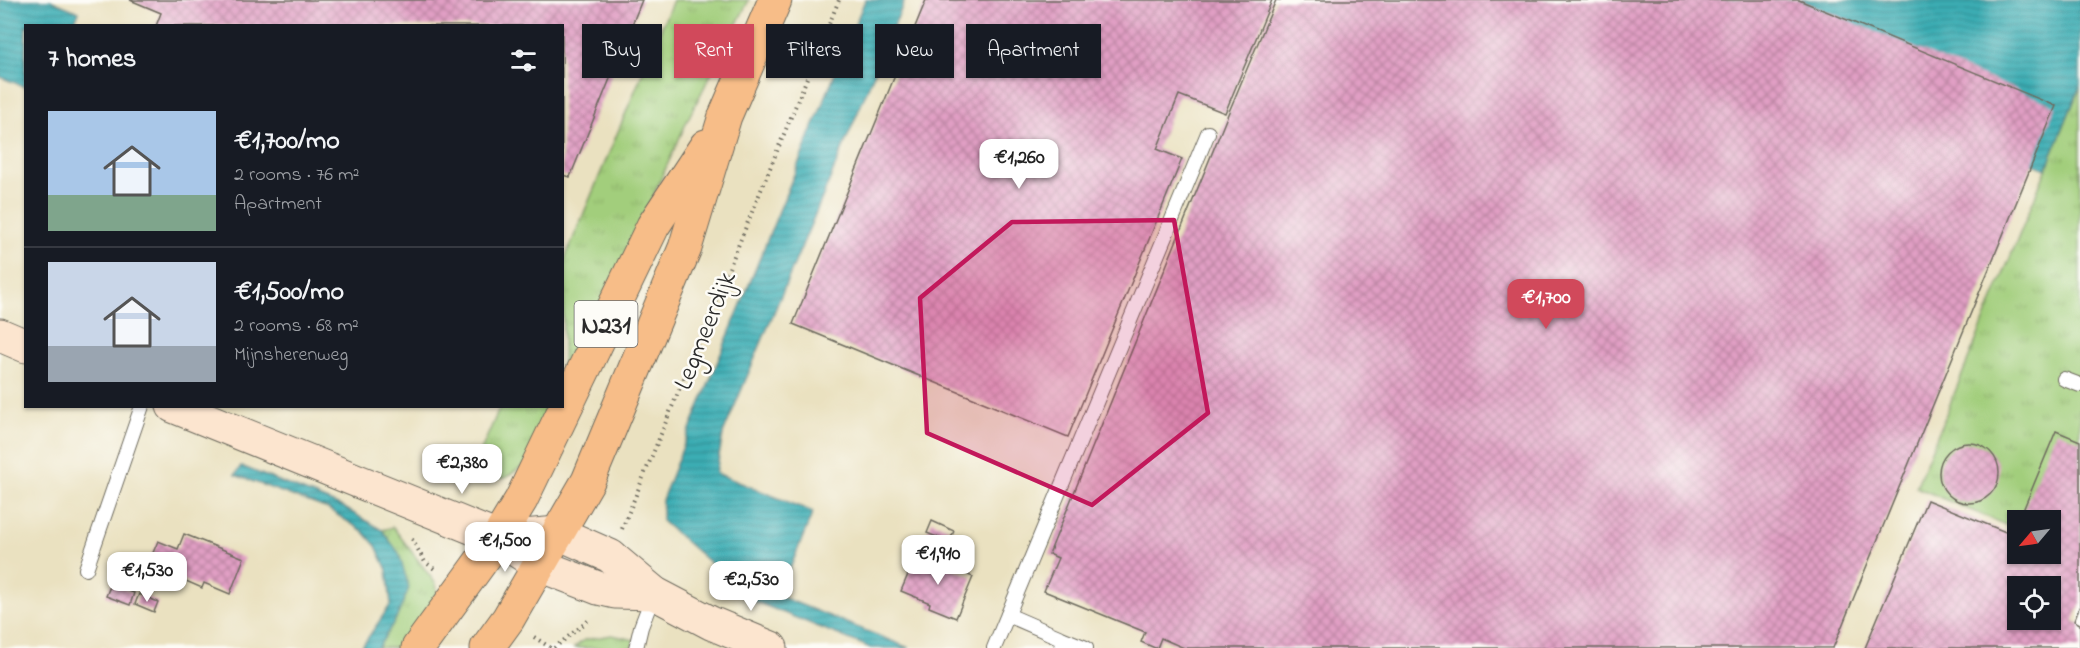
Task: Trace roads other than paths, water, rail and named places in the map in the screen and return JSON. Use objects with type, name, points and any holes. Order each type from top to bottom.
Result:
[{"type":"main road","name":"Legmeerdijk","points":[[487,648],[508,620],[588,481],[685,248],[725,116],[776,0]]},
{"type":"main road","name":"Legmeerdijk","points":[[418,648],[498,538],[526,489],[653,226],[725,116]]},
{"type":"street","points":[[0,335],[24,345]]},
{"type":"street","points":[[178,408],[498,538],[539,566],[615,592],[654,593]]},
{"type":"street","points":[[498,538],[558,533],[610,556],[654,593],[711,623],[771,648]]},
{"type":"lane","points":[[994,648],[1208,134]]},
{"type":"lane","points":[[2064,378],[2080,385]]},
{"type":"lane","points":[[86,569],[141,408]]},
{"type":"lane","points":[[636,648],[654,593]]},
{"type":"lane","points":[[1008,615],[1062,643],[1086,648]]},
{"type":"water","points":[[0,0],[50,0],[79,12],[73,24],[24,24],[24,87],[0,77]]},
{"type":"water","points":[[865,0],[905,0],[895,24],[875,24],[875,72],[723,434],[716,473],[813,512],[779,596],[909,648],[871,648],[754,601],[662,521],[662,500],[833,78],[863,78],[863,24],[855,24]]},
{"type":"water","points":[[1649,0],[2080,0],[2080,86],[2046,169],[1647,5]]},
{"type":"water","points":[[241,466],[343,507],[382,530],[399,553],[409,588],[397,617],[378,648],[361,648],[391,604],[387,570],[376,546],[363,531],[328,509],[235,475]]}]
